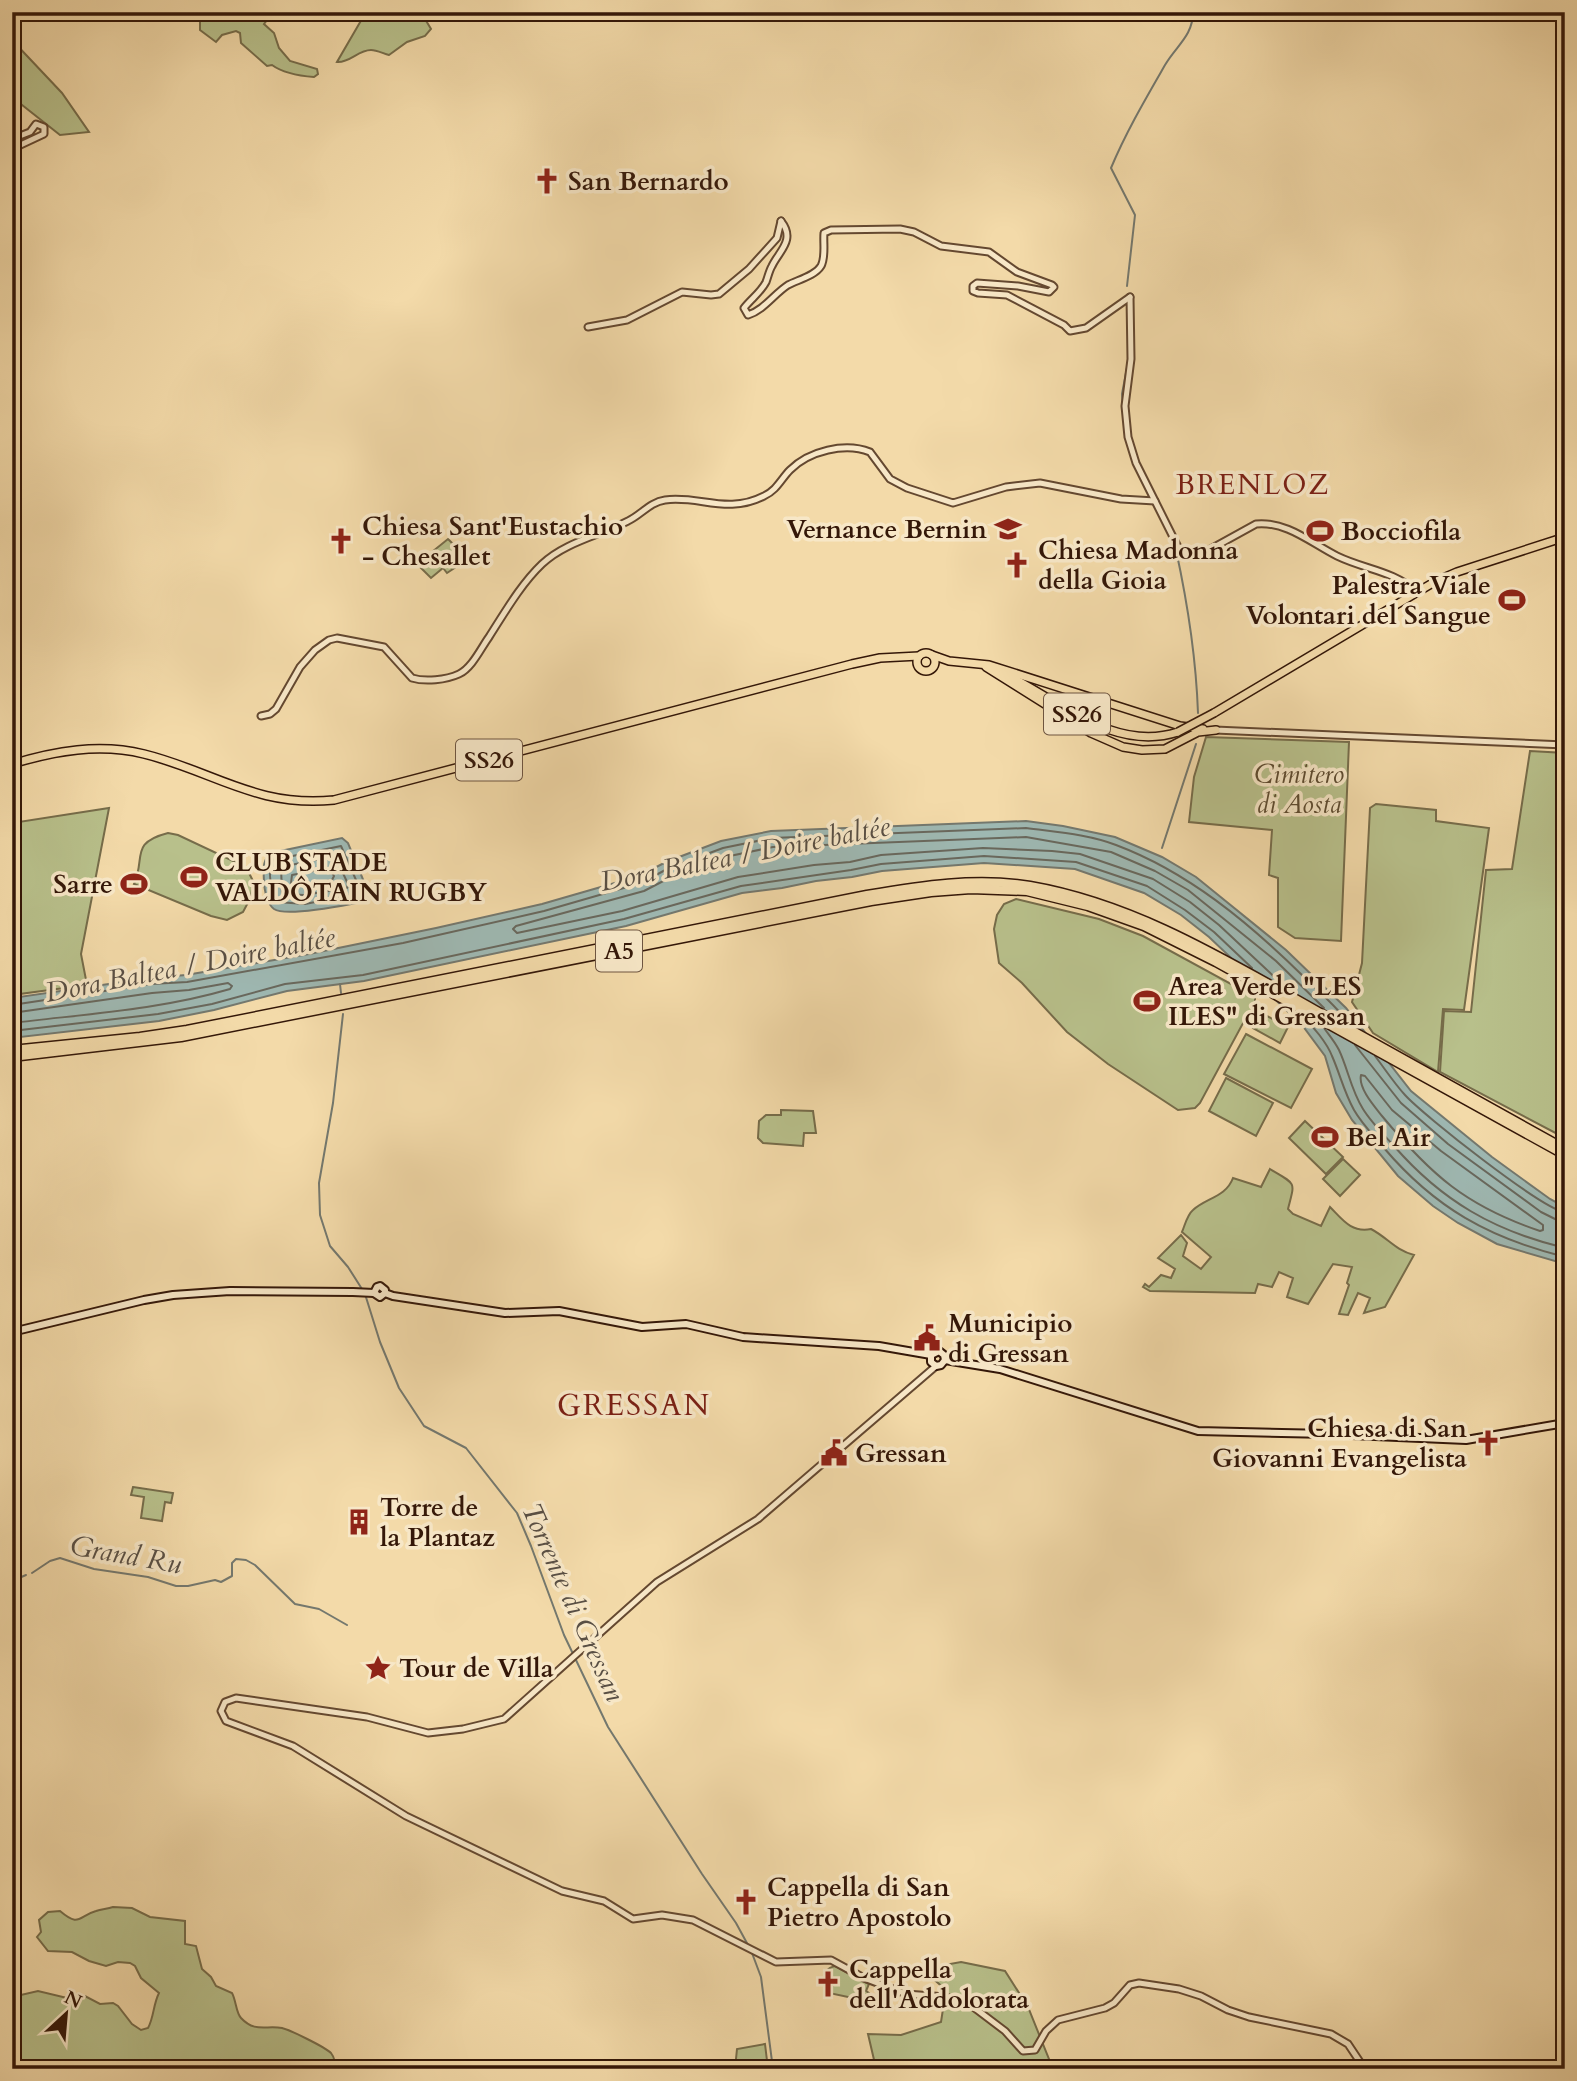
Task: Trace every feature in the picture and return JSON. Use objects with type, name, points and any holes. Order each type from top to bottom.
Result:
[{"type":"highway","name":"A5","points":[[12,1050],[187,1030],[867,895],[968,883],[1014,885],[1060,892],[1117,909],[1203,949],[1489,1110],[1565,1156]]},
{"type":"highway","name":"A5","points":[[12,1056],[181,1037],[871,901],[971,889],[1027,891],[1088,906],[1144,926],[1565,1149]]},
{"type":"main road","name":"SS26","points":[[12,764],[68,750],[127,751],[160,759],[263,796],[299,802],[334,800],[852,664],[926,653],[949,661],[979,664],[1019,680],[1096,725],[1116,733],[1151,738],[1178,732],[1214,713],[1417,592],[1457,572],[1565,537]]},
{"type":"main road","points":[[932,655],[935,659],[934,666]]},
{"type":"main road","points":[[918,666],[919,656]]},
{"type":"main road","name":"SS26","points":[[901,658],[925,671],[949,661]]},
{"type":"main road","points":[[979,664],[1091,733],[1123,747],[1157,750],[1175,745],[1191,732],[1203,729]]},
{"type":"main road","points":[[979,664],[1010,671],[1180,726],[1191,732],[1216,730]]},
{"type":"main road","points":[[12,1332],[173,1295],[230,1292],[374,1293],[380,1286],[385,1293],[505,1312],[559,1311],[642,1327],[686,1324],[743,1337],[879,1346],[931,1355],[939,1351],[943,1353],[945,1360],[942,1365],[936,1366],[931,1362],[931,1355]]},
{"type":"main road","points":[[945,1360],[1020,1374],[1198,1431],[1466,1440],[1565,1423]]},
{"type":"street","points":[[12,139],[30,132],[36,124],[44,127],[44,134],[12,149]]},
{"type":"street","points":[[587,327],[627,320],[682,292],[719,294],[776,238],[779,223],[783,222],[787,242],[785,248],[773,263],[765,284],[744,308],[746,314],[750,315],[785,287],[815,272],[821,266],[823,258],[824,233],[831,230],[900,229],[914,232],[941,246],[989,252],[1027,277],[1052,285],[1053,290],[1049,292],[1018,286],[977,283],[972,286],[973,291],[1007,295],[1064,325],[1070,331],[1086,328],[1130,297],[1131,359],[1125,393],[1127,428],[1136,463],[1178,548],[1189,556],[1204,554],[1256,524],[1266,523],[1305,537],[1343,559],[1400,578],[1417,592]]},
{"type":"street","points":[[261,716],[276,709],[300,667],[315,650],[337,638],[384,647],[412,678],[418,680],[426,681],[459,674],[479,653],[521,589],[544,562],[556,554],[629,521],[659,501],[680,500],[713,505],[747,502],[765,496],[802,460],[819,453],[847,448],[870,452],[890,479],[898,484],[953,503],[995,491],[1040,483],[1121,499],[1154,501]]},
{"type":"street","points":[[1203,729],[1565,745]]},
{"type":"street","points":[[936,1366],[758,1518],[657,1582],[504,1719],[439,1734],[367,1717],[240,1698],[229,1699],[222,1711],[226,1721],[293,1746],[406,1816],[562,1891],[604,1901],[633,1919],[662,1915],[684,1917],[771,1961],[785,1963],[831,1960],[864,1978],[906,1994],[946,1997],[967,2003],[1005,2031],[1023,2051],[1035,2050],[1046,2031],[1058,2020],[1105,2008],[1114,2003],[1130,1985],[1139,1983],[1179,1989],[1249,2017],[1331,2034],[1348,2044],[1360,2062],[1369,2069]]},
{"type":"green space","points":[[178,12],[268,12],[264,24],[274,33],[279,48],[290,61],[317,69],[318,74],[314,77],[303,76],[272,65],[267,66],[241,43],[240,33],[236,31],[222,35],[216,42],[200,30],[200,15]]},
{"type":"green space","points":[[366,12],[425,12],[425,19],[431,29],[425,36],[407,42],[389,55],[373,50],[337,62]]},
{"type":"green space","points":[[12,40],[62,93],[89,132],[60,135],[12,97]]},
{"type":"green space","points":[[448,539],[468,559],[447,573],[443,568],[431,578],[417,564]]},
{"type":"green space","name":"Cimitero di Aosta","points":[[1206,737],[1349,742],[1341,941],[1295,938],[1278,927],[1278,878],[1269,875],[1272,830],[1189,822],[1194,777]]},
{"type":"green space","points":[[1530,751],[1565,753],[1565,1138],[1440,1072],[1444,1011],[1471,1012],[1486,870],[1512,869]]},
{"type":"green space","points":[[1376,804],[1436,810],[1436,821],[1489,828],[1464,1010],[1443,1009],[1438,1072],[1373,1033],[1352,1002],[1362,963],[1370,808]]},
{"type":"green space","points":[[109,808],[81,954],[87,985],[12,995],[12,823]]},
{"type":"green space","name":"CLUB STADE VALDÔTAIN RUGBY","points":[[168,833],[178,835],[246,867],[253,881],[251,897],[243,912],[227,920],[211,916],[134,884],[143,847],[156,837]]},
{"type":"green space","name":"Area Verde \"LES ILES\" di Gressan","points":[[1016,899],[1099,919],[1143,936],[1255,997],[1255,1005],[1195,1108],[1178,1110],[1108,1064],[1067,1032],[1022,983],[999,963],[994,929],[997,915],[1004,904]]},
{"type":"green space","points":[[1261,1013],[1288,1027],[1280,1043],[1253,1028]]},
{"type":"green space","points":[[1246,1034],[1312,1069],[1291,1108],[1224,1074]]},
{"type":"green space","points":[[1226,1078],[1273,1103],[1256,1136],[1209,1111]]},
{"type":"green space","points":[[781,1110],[813,1111],[816,1133],[804,1133],[803,1146],[763,1143],[758,1138],[759,1121],[766,1115],[781,1115]]},
{"type":"green space","points":[[1305,1121],[1343,1157],[1326,1174],[1289,1138]]},
{"type":"green space","points":[[1343,1159],[1360,1175],[1340,1196],[1323,1179]]},
{"type":"green space","points":[[1270,1169],[1292,1184],[1288,1209],[1293,1214],[1321,1226],[1330,1207],[1352,1227],[1371,1229],[1414,1255],[1385,1307],[1364,1313],[1370,1298],[1358,1293],[1348,1315],[1339,1314],[1352,1267],[1333,1264],[1308,1304],[1287,1297],[1293,1278],[1279,1272],[1272,1287],[1258,1284],[1255,1293],[1150,1291],[1143,1287],[1145,1284],[1149,1287],[1161,1275],[1171,1278],[1175,1269],[1158,1258],[1181,1235],[1187,1243],[1183,1256],[1201,1269],[1211,1257],[1182,1232],[1189,1215],[1198,1206],[1226,1189],[1233,1178],[1261,1187]]},
{"type":"green space","points":[[133,1487],[173,1493],[171,1503],[165,1502],[162,1521],[141,1518],[144,1497],[131,1495]]},
{"type":"green space","points":[[113,1907],[132,1908],[150,1917],[185,1921],[185,1944],[196,1946],[202,1969],[216,1986],[232,1993],[238,2013],[246,2023],[261,2028],[282,2028],[315,2043],[331,2053],[335,2069],[12,2069],[12,1997],[38,1991],[67,1998],[85,1996],[100,2004],[113,2003],[132,2024],[141,2030],[148,2028],[159,1993],[141,1978],[135,1966],[118,1962],[106,1966],[72,1952],[48,1951],[37,1937],[41,1932],[39,1920],[48,1912],[60,1911],[75,1920]]},
{"type":"green space","points":[[961,1962],[1005,1971],[1028,2007],[1053,2069],[874,2069],[868,2034],[901,2035],[941,2022],[946,1990],[922,1969]]},
{"type":"green space","points":[[835,1966],[869,1984],[866,1991],[869,1993],[867,2001],[829,1993],[828,1989],[834,1985],[831,1979],[824,1980],[825,1975],[828,1969]]},
{"type":"green space","points":[[765,2044],[768,2069],[735,2069],[737,2049]]},
{"type":"water","name":"Dora Baltea / Doire baltée","points":[[1026,821],[1115,837],[1162,857],[1196,877],[1286,950],[1346,1008],[1411,1091],[1492,1157],[1565,1207],[1565,1264],[1497,1244],[1433,1206],[1398,1176],[1352,1120],[1336,1093],[1325,1056],[1302,1025],[1209,937],[1181,915],[1144,893],[1075,869],[984,863],[882,871],[816,881],[742,893],[626,926],[364,981],[287,991],[159,1021],[12,1038],[12,998],[186,975],[436,928],[542,904],[639,876],[666,862],[721,841],[771,831]]},
{"type":"water","points":[[342,838],[348,843],[367,889],[366,895],[356,903],[314,910],[290,912],[274,909],[268,901],[264,884],[264,863],[271,853]]},
{"type":"waterway","points":[[1127,286],[1135,215],[1111,168],[1169,58],[1187,34],[1193,12]]},
{"type":"waterway","points":[[1127,303],[1128,313]]},
{"type":"waterway","points":[[1125,431],[1122,394],[1129,357]]},
{"type":"waterway","points":[[1176,550],[1191,631],[1198,713]]},
{"type":"waterway","points":[[1162,848],[1196,744]]},
{"type":"waterway","name":"Torrente di Gressan","points":[[340,984],[341,993]]},
{"type":"waterway","name":"Torrente di Gressan","points":[[343,1014],[333,1103],[319,1183],[320,1215],[330,1246],[362,1289]]},
{"type":"waterway","name":"Torrente di Gressan","points":[[365,1294],[380,1342],[399,1388],[424,1426],[466,1448],[517,1513],[564,1635],[608,1727],[748,1945]]},
{"type":"waterway","name":"Grand Ru","points":[[32,1573],[60,1558],[94,1569],[148,1577],[176,1586],[188,1586],[215,1580],[221,1582],[232,1576],[232,1563],[236,1559],[246,1560],[255,1565],[295,1604],[319,1609],[347,1625]]},
{"type":"waterway","name":"Grand Ru","points":[[12,1581],[26,1575]]},
{"type":"waterway","name":"Torrente di Gressan","points":[[752,1953],[761,1977],[773,2069]]},
{"type":"place","name":"San Bernardo","points":[[547,181]]},
{"type":"place","name":"Vernance Bernin","points":[[1008,529]]},
{"type":"place","name":"Bocciofila","points":[[1320,531]]},
{"type":"place","name":"Chiesa Sant'Eustachio - Chesallet","points":[[341,541]]},
{"type":"place","name":"Chiesa Madonna della Gioia","points":[[1017,565]]},
{"type":"place","name":"Palestra Viale Volontari del Sangue","points":[[1512,600]]},
{"type":"place","name":"CLUB STADE VALDÔTAIN RUGBY","points":[[194,877]]},
{"type":"place","name":"Sarre","points":[[134,884]]},
{"type":"place","name":"Area Verde \"LES ILES\" di Gressan","points":[[1147,1001]]},
{"type":"place","name":"Bel Air","points":[[1325,1137]]},
{"type":"place","name":"Municipio di Gressan","points":[[927,1338]]},
{"type":"place","name":"Chiesa di San Giovanni Evangelista","points":[[1488,1443]]},
{"type":"place","name":"Gressan","points":[[834,1453]]},
{"type":"place","name":"Torre de la Plantaz","points":[[359,1522]]},
{"type":"place","name":"Tour de Villa","points":[[378,1668]]},
{"type":"place","name":"Cappella di San Pietro Apostolo","points":[[746,1902]]},
{"type":"place","name":"Cappella dell'Addolorata","points":[[828,1984]]},
{"type":"district","name":"BRENLOZ","points":[[1253,485]]},
{"type":"district","name":"GRESSAN","points":[[634,1405]]}]
